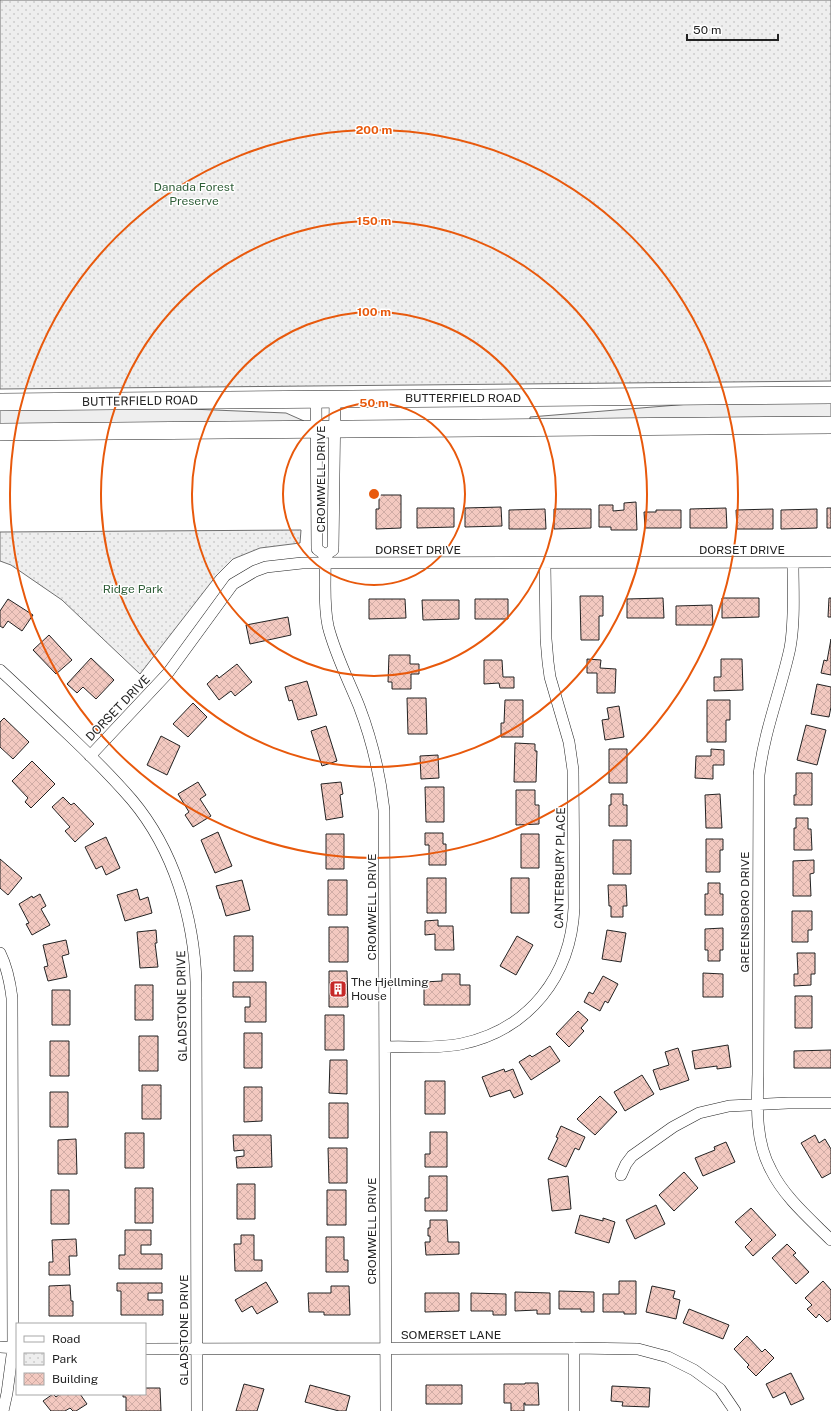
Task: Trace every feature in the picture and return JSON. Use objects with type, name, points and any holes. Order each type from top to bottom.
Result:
[{"type":"main road","name":"BUTTERFIELD ROAD","points":[[0,402],[831,395]]},
{"type":"main road","points":[[0,432],[831,424]]},
{"type":"street","name":"CROMWELL DRIVE","points":[[316,399],[317,549],[325,559],[326,609],[331,636],[368,732],[376,760],[382,791],[385,831],[386,1411]]},
{"type":"street","name":"CROMWELL DRIVE","points":[[325,559],[333,550],[335,399]]},
{"type":"street","name":"DORSET DRIVE","points":[[90,756],[168,673],[233,584],[266,567],[325,559],[545,564],[831,562]]},
{"type":"street","name":"GREENSBORO DRIVE","points":[[793,563],[793,622],[790,646],[763,745],[759,775],[757,1104],[760,1140],[764,1156],[770,1170],[784,1190],[831,1240]]},
{"type":"street","name":"CANTERBURY PLACE","points":[[385,1047],[460,1044],[488,1036],[503,1028],[533,1008],[557,975],[570,942],[574,922],[573,770],[569,742],[550,677],[546,638],[545,564]]},
{"type":"street","name":"GLADSTONE DRIVE","points":[[0,670],[25,692],[90,756],[132,800],[156,836],[175,874],[183,898],[193,944],[196,990],[197,1411]]},
{"type":"street","points":[[0,953],[10,981],[12,998],[15,1348],[3,1411]]},
{"type":"street","points":[[620,1175],[632,1156],[682,1121],[699,1113],[719,1108],[757,1104],[831,1103]]},
{"type":"street","points":[[0,1347],[15,1348]]},
{"type":"street","points":[[574,1348],[574,1411]]},
{"type":"street","name":"SOMERSET LANE","points":[[146,1349],[638,1349],[668,1357],[694,1370],[720,1389],[735,1411]]},
{"type":"green space","name":"Danada Forest Preserve","points":[[0,0],[831,0],[831,381],[0,389]]},
{"type":"green space","points":[[702,403],[831,403],[831,417],[530,420],[530,417]]},
{"type":"green space","points":[[166,408],[286,413],[304,421],[0,424],[0,410]]},
{"type":"green space","name":"Ridge Park","points":[[301,530],[300,543],[260,548],[233,559],[216,576],[140,674],[62,600],[11,565],[0,561],[0,532]]},
{"type":"building","points":[[379,495],[401,495],[401,528],[376,529],[376,509],[379,509]]},
{"type":"building","points":[[636,502],[637,530],[611,530],[611,527],[599,527],[599,505],[613,505],[613,511],[624,510],[624,503]]},
{"type":"building","points":[[501,507],[502,526],[465,527],[465,508]]},
{"type":"building","points":[[417,508],[454,508],[454,527],[417,528]]},
{"type":"building","points":[[726,508],[727,528],[690,528],[690,509]]},
{"type":"building","points":[[827,508],[831,508],[831,528],[827,528]]},
{"type":"building","points":[[545,509],[546,529],[509,529],[509,510]]},
{"type":"building","points":[[554,509],[591,509],[591,528],[554,529]]},
{"type":"building","points":[[773,509],[773,529],[737,529],[736,510]]},
{"type":"building","points":[[817,509],[817,528],[781,529],[781,510]]},
{"type":"building","points":[[656,510],[681,510],[681,528],[645,528],[644,512],[656,512]]},
{"type":"building","points":[[580,596],[603,596],[603,616],[599,616],[599,640],[581,640]]},
{"type":"building","points":[[663,598],[664,618],[627,618],[627,599]]},
{"type":"building","points":[[722,598],[759,598],[759,617],[722,618]]},
{"type":"building","points":[[829,598],[831,598],[831,617],[828,617]]},
{"type":"building","points":[[8,599],[33,615],[22,631],[8,621],[3,628],[0,626],[0,611]]},
{"type":"building","points":[[369,599],[405,599],[406,618],[369,619]]},
{"type":"building","points":[[475,599],[508,599],[508,619],[475,619]]},
{"type":"building","points":[[422,600],[459,600],[459,619],[423,620]]},
{"type":"building","points":[[712,605],[713,625],[676,625],[676,606]]},
{"type":"building","points":[[288,617],[291,635],[250,644],[246,625]]},
{"type":"building","points":[[49,635],[72,660],[56,674],[33,650]]},
{"type":"building","points":[[831,639],[831,675],[821,673],[824,660],[827,661]]},
{"type":"building","points":[[389,655],[410,655],[410,664],[419,664],[419,674],[411,674],[411,689],[392,689],[392,682],[388,682]]},
{"type":"building","points":[[91,658],[114,680],[96,699],[83,687],[77,693],[67,684]]},
{"type":"building","points":[[587,659],[601,660],[600,668],[616,669],[615,693],[597,693],[597,673],[587,673]]},
{"type":"building","points":[[721,659],[742,659],[743,690],[714,691],[714,677],[721,677]]},
{"type":"building","points":[[484,660],[502,660],[503,677],[514,677],[514,688],[500,688],[499,683],[484,684]]},
{"type":"building","points":[[237,664],[252,682],[235,696],[231,691],[219,700],[207,684],[217,675],[219,678]]},
{"type":"building","points":[[307,681],[317,715],[298,720],[292,700],[289,701],[285,687]]},
{"type":"building","points":[[817,684],[831,687],[831,707],[829,717],[811,714]]},
{"type":"building","points":[[407,698],[426,698],[427,734],[408,734]]},
{"type":"building","points":[[505,700],[523,700],[523,737],[501,737],[501,723],[504,723]]},
{"type":"building","points":[[707,700],[730,700],[730,720],[726,720],[726,742],[707,742]]},
{"type":"building","points":[[193,703],[207,717],[188,737],[173,724]]},
{"type":"building","points":[[619,706],[624,737],[605,740],[602,720],[609,719],[607,708]]},
{"type":"building","points":[[4,718],[29,742],[13,759],[0,747],[0,722]]},
{"type":"building","points":[[806,725],[826,730],[817,765],[797,760]]},
{"type":"building","points":[[326,726],[337,761],[322,766],[311,731]]},
{"type":"building","points":[[161,736],[180,746],[167,775],[147,765]]},
{"type":"building","points":[[515,743],[535,744],[535,751],[537,751],[536,782],[514,782]]},
{"type":"building","points":[[609,749],[627,749],[627,783],[609,783]]},
{"type":"building","points":[[711,749],[724,750],[724,765],[713,765],[713,779],[695,778],[696,756],[711,756]]},
{"type":"building","points":[[438,755],[439,778],[421,779],[420,756]]},
{"type":"building","points":[[32,761],[55,784],[31,808],[25,802],[28,798],[12,781]]},
{"type":"building","points":[[796,773],[812,773],[812,805],[794,805],[794,795],[796,795]]},
{"type":"building","points":[[198,782],[206,795],[200,799],[211,816],[193,827],[185,815],[189,812],[178,794]]},
{"type":"building","points":[[341,782],[343,794],[340,795],[343,817],[326,820],[321,784]]},
{"type":"building","points":[[425,787],[444,787],[444,822],[426,822]]},
{"type":"building","points":[[516,790],[535,790],[535,805],[539,805],[539,824],[516,825]]},
{"type":"building","points":[[611,794],[623,794],[623,805],[627,805],[627,826],[609,826],[609,805],[611,805]]},
{"type":"building","points":[[720,794],[722,828],[706,828],[705,795]]},
{"type":"building","points":[[63,797],[71,805],[74,803],[94,824],[75,842],[65,831],[70,827],[52,807]]},
{"type":"building","points":[[796,818],[808,818],[808,829],[811,829],[812,850],[794,850],[794,828],[796,828]]},
{"type":"building","points":[[218,832],[232,866],[215,873],[201,840]]},
{"type":"building","points":[[425,833],[443,833],[443,844],[446,844],[446,865],[429,865],[429,845],[425,845]]},
{"type":"building","points":[[326,834],[344,834],[344,869],[326,869]]},
{"type":"building","points":[[521,834],[539,834],[539,868],[521,868]]},
{"type":"building","points":[[106,837],[120,868],[106,875],[102,866],[96,869],[85,847]]},
{"type":"building","points":[[706,839],[723,839],[723,850],[720,850],[720,872],[706,872]]},
{"type":"building","points":[[613,840],[631,840],[631,874],[613,874]]},
{"type":"building","points":[[0,859],[22,878],[8,895],[0,888]]},
{"type":"building","points":[[814,860],[814,873],[810,874],[811,896],[793,896],[793,861]]},
{"type":"building","points":[[427,878],[446,878],[446,913],[427,913]]},
{"type":"building","points":[[511,878],[529,878],[529,913],[511,913]]},
{"type":"building","points":[[242,880],[250,910],[226,916],[216,886]]},
{"type":"building","points":[[328,880],[347,880],[347,915],[328,915]]},
{"type":"building","points":[[708,883],[720,883],[720,894],[723,894],[723,915],[705,915],[705,894],[708,894]]},
{"type":"building","points":[[608,885],[626,885],[627,906],[623,906],[623,917],[611,917]]},
{"type":"building","points":[[137,889],[140,900],[148,897],[152,913],[125,921],[117,895]]},
{"type":"building","points":[[40,894],[46,906],[41,909],[50,925],[32,935],[26,924],[29,923],[19,904],[32,896],[33,898]]},
{"type":"building","points":[[792,911],[812,911],[812,930],[808,930],[808,942],[792,942]]},
{"type":"building","points":[[438,920],[438,926],[453,926],[454,950],[435,950],[435,934],[425,935],[425,921]]},
{"type":"building","points":[[329,927],[348,927],[348,962],[329,962]]},
{"type":"building","points":[[723,928],[723,950],[720,950],[720,961],[708,961],[708,950],[705,950],[705,929]]},
{"type":"building","points":[[156,930],[157,943],[155,943],[158,967],[140,968],[137,932]]},
{"type":"building","points":[[607,930],[626,933],[621,962],[602,959]]},
{"type":"building","points":[[234,936],[253,936],[253,971],[234,971]]},
{"type":"building","points":[[517,936],[533,945],[516,975],[500,966]]},
{"type":"building","points":[[66,940],[69,954],[62,956],[67,977],[48,981],[44,967],[48,966],[43,945]]},
{"type":"building","points":[[797,953],[815,953],[815,974],[811,974],[811,985],[794,986],[794,974],[798,974]]},
{"type":"building","name":"The Hjellming House","points":[[329,971],[347,971],[348,1007],[329,1007]]},
{"type":"building","points":[[703,973],[723,974],[723,997],[703,997]]},
{"type":"building","points":[[442,974],[460,974],[460,985],[470,985],[470,1005],[424,1005],[424,982],[442,981]]},
{"type":"building","points":[[603,976],[618,984],[608,1003],[605,1001],[600,1011],[584,1002],[589,992],[593,994]]},
{"type":"building","points":[[233,982],[266,982],[266,1022],[245,1022],[245,1007],[250,1007],[250,997],[233,997]]},
{"type":"building","points":[[135,985],[153,985],[153,1020],[135,1020]]},
{"type":"building","points":[[52,990],[70,990],[70,1025],[52,1025]]},
{"type":"building","points":[[795,996],[812,996],[812,1028],[795,1028]]},
{"type":"building","points":[[578,1011],[588,1020],[581,1028],[584,1031],[569,1047],[556,1034]]},
{"type":"building","points":[[325,1015],[344,1015],[344,1050],[325,1050]]},
{"type":"building","points":[[244,1033],[262,1033],[262,1068],[244,1068]]},
{"type":"building","points":[[139,1036],[158,1036],[158,1071],[139,1071]]},
{"type":"building","points":[[50,1041],[69,1041],[69,1076],[50,1076]]},
{"type":"building","points":[[728,1045],[731,1067],[717,1069],[717,1066],[695,1069],[692,1051]]},
{"type":"building","points":[[550,1046],[560,1061],[531,1080],[519,1062],[530,1055],[532,1057]]},
{"type":"building","points":[[678,1048],[689,1080],[660,1090],[653,1070],[669,1065],[665,1052]]},
{"type":"building","points":[[831,1050],[831,1068],[794,1068],[794,1051]]},
{"type":"building","points":[[330,1060],[347,1060],[347,1094],[329,1093]]},
{"type":"building","points":[[504,1069],[505,1072],[513,1069],[523,1094],[514,1098],[510,1090],[490,1097],[482,1077]]},
{"type":"building","points":[[642,1075],[654,1094],[625,1111],[614,1092]]},
{"type":"building","points":[[425,1081],[445,1081],[445,1114],[425,1114]]},
{"type":"building","points":[[142,1085],[161,1085],[161,1119],[142,1119]]},
{"type":"building","points":[[244,1087],[262,1087],[262,1121],[244,1122]]},
{"type":"building","points":[[50,1092],[68,1092],[68,1127],[50,1127]]},
{"type":"building","points":[[600,1096],[617,1112],[595,1135],[577,1119]]},
{"type":"building","points":[[329,1103],[348,1103],[348,1138],[329,1138]]},
{"type":"building","points":[[561,1126],[585,1137],[579,1150],[575,1148],[566,1167],[548,1159],[558,1138],[556,1137]]},
{"type":"building","points":[[430,1132],[447,1132],[447,1167],[425,1167],[425,1154],[430,1154]]},
{"type":"building","points":[[125,1133],[144,1133],[144,1168],[125,1168]]},
{"type":"building","points":[[233,1135],[271,1135],[272,1167],[237,1168],[236,1157],[244,1156],[244,1150],[234,1151]]},
{"type":"building","points":[[815,1135],[819,1143],[825,1139],[831,1149],[831,1173],[822,1178],[801,1143]]},
{"type":"building","points":[[76,1139],[77,1174],[58,1174],[58,1140]]},
{"type":"building","points":[[726,1142],[735,1162],[703,1176],[695,1158],[715,1150],[714,1147]]},
{"type":"building","points":[[328,1148],[347,1148],[347,1183],[329,1183]]},
{"type":"building","points":[[684,1172],[698,1188],[674,1211],[659,1195]]},
{"type":"building","points":[[429,1176],[447,1176],[447,1211],[425,1211],[425,1198],[429,1198]]},
{"type":"building","points":[[568,1176],[571,1209],[552,1211],[548,1179]]},
{"type":"building","points":[[237,1184],[255,1184],[255,1219],[237,1219]]},
{"type":"building","points":[[135,1188],[153,1188],[153,1223],[135,1223]]},
{"type":"building","points":[[51,1190],[69,1190],[69,1224],[51,1224]]},
{"type":"building","points":[[327,1190],[346,1190],[346,1225],[327,1225]]},
{"type":"building","points":[[656,1205],[665,1224],[635,1239],[626,1220]]},
{"type":"building","points":[[751,1208],[776,1235],[753,1256],[745,1247],[752,1240],[735,1222]]},
{"type":"building","points":[[580,1215],[603,1221],[603,1218],[615,1222],[609,1243],[575,1233]]},
{"type":"building","points":[[430,1220],[447,1220],[448,1242],[459,1242],[459,1254],[426,1255],[425,1242],[430,1242],[428,1228],[430,1228]]},
{"type":"building","points":[[125,1230],[151,1230],[151,1245],[141,1245],[141,1254],[162,1254],[162,1269],[119,1269],[119,1255],[125,1255]]},
{"type":"building","points":[[241,1235],[254,1235],[254,1260],[262,1260],[262,1271],[235,1271],[234,1244],[241,1244]]},
{"type":"building","points":[[326,1237],[344,1237],[344,1260],[348,1260],[348,1272],[326,1272]]},
{"type":"building","points":[[76,1239],[77,1256],[69,1256],[70,1275],[49,1275],[49,1262],[53,1262],[52,1240]]},
{"type":"building","points":[[787,1244],[796,1253],[793,1255],[809,1272],[796,1284],[772,1258]]},
{"type":"building","points":[[619,1281],[636,1281],[636,1314],[624,1314],[624,1312],[603,1312],[603,1294],[619,1294]]},
{"type":"building","points":[[823,1281],[831,1290],[831,1319],[827,1322],[819,1314],[816,1318],[807,1309],[812,1305],[805,1298]]},
{"type":"building","points":[[266,1282],[278,1302],[257,1314],[252,1306],[242,1312],[235,1300]]},
{"type":"building","points":[[117,1283],[162,1283],[162,1293],[148,1293],[148,1300],[163,1300],[163,1315],[121,1315],[121,1291],[117,1291]]},
{"type":"building","points":[[70,1285],[71,1301],[73,1301],[73,1316],[49,1316],[49,1286]]},
{"type":"building","points":[[331,1286],[349,1286],[350,1315],[324,1315],[324,1312],[309,1312],[308,1293],[331,1293]]},
{"type":"building","points":[[652,1286],[675,1291],[673,1298],[680,1300],[676,1319],[646,1312]]},
{"type":"building","points":[[559,1291],[594,1292],[594,1312],[581,1312],[581,1309],[559,1309]]},
{"type":"building","points":[[515,1292],[550,1293],[550,1314],[537,1314],[537,1310],[515,1311]]},
{"type":"building","points":[[425,1293],[459,1293],[459,1311],[425,1312]]},
{"type":"building","points":[[471,1293],[506,1294],[506,1315],[493,1315],[493,1311],[471,1311]]},
{"type":"building","points":[[689,1309],[729,1325],[723,1339],[683,1323]]},
{"type":"building","points":[[747,1336],[762,1352],[765,1349],[774,1358],[756,1376],[747,1367],[749,1365],[734,1349]]},
{"type":"building","points":[[791,1373],[804,1399],[791,1405],[785,1392],[773,1398],[766,1384]]},
{"type":"building","points":[[538,1383],[539,1405],[525,1405],[524,1403],[524,1411],[511,1411],[511,1403],[504,1403],[504,1384]]},
{"type":"building","points":[[244,1384],[264,1389],[257,1411],[236,1411]]},
{"type":"building","points":[[310,1385],[350,1396],[346,1411],[339,1411],[305,1402]]},
{"type":"building","points":[[426,1385],[462,1385],[462,1404],[426,1404]]},
{"type":"building","points":[[612,1386],[650,1388],[649,1407],[622,1406],[623,1402],[611,1401]]},
{"type":"building","points":[[146,1388],[160,1388],[161,1411],[126,1411],[126,1397],[123,1397],[123,1395],[146,1395]]},
{"type":"building","points":[[52,1395],[56,1397],[59,1395],[81,1395],[87,1404],[76,1411],[73,1411],[70,1408],[65,1411],[51,1411],[43,1401]]},
{"type":"place","name":"The Hjellming House","points":[[338,989]]}]
